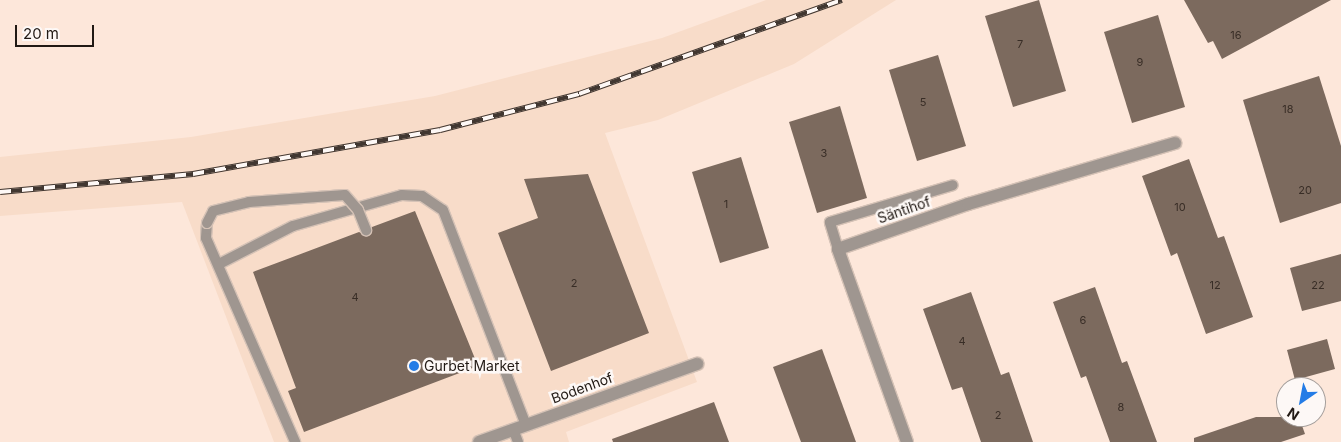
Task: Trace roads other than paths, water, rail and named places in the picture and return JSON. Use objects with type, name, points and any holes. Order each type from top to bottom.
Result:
[{"type":"street","name":"Säntihof","points":[[838,249],[968,204],[1175,143]]},
{"type":"street","points":[[838,249],[906,442]]},
{"type":"street","name":"Bodenhof","points":[[479,442],[697,364]]},
{"type":"lane","points":[[838,249],[830,222],[953,185]]},
{"type":"lane","points":[[295,442],[219,264],[206,238],[207,223],[214,211],[249,202],[345,195],[358,210],[366,230]]},
{"type":"lane","points":[[219,264],[293,226],[402,195],[422,196],[443,210],[526,425]]},
{"type":"lane","points":[[513,429],[518,442]]},
{"type":"railway","points":[[0,192],[193,174],[440,130],[579,94],[842,0]]},
{"type":"place","name":"Gurbet Market","points":[[414,366]]}]
